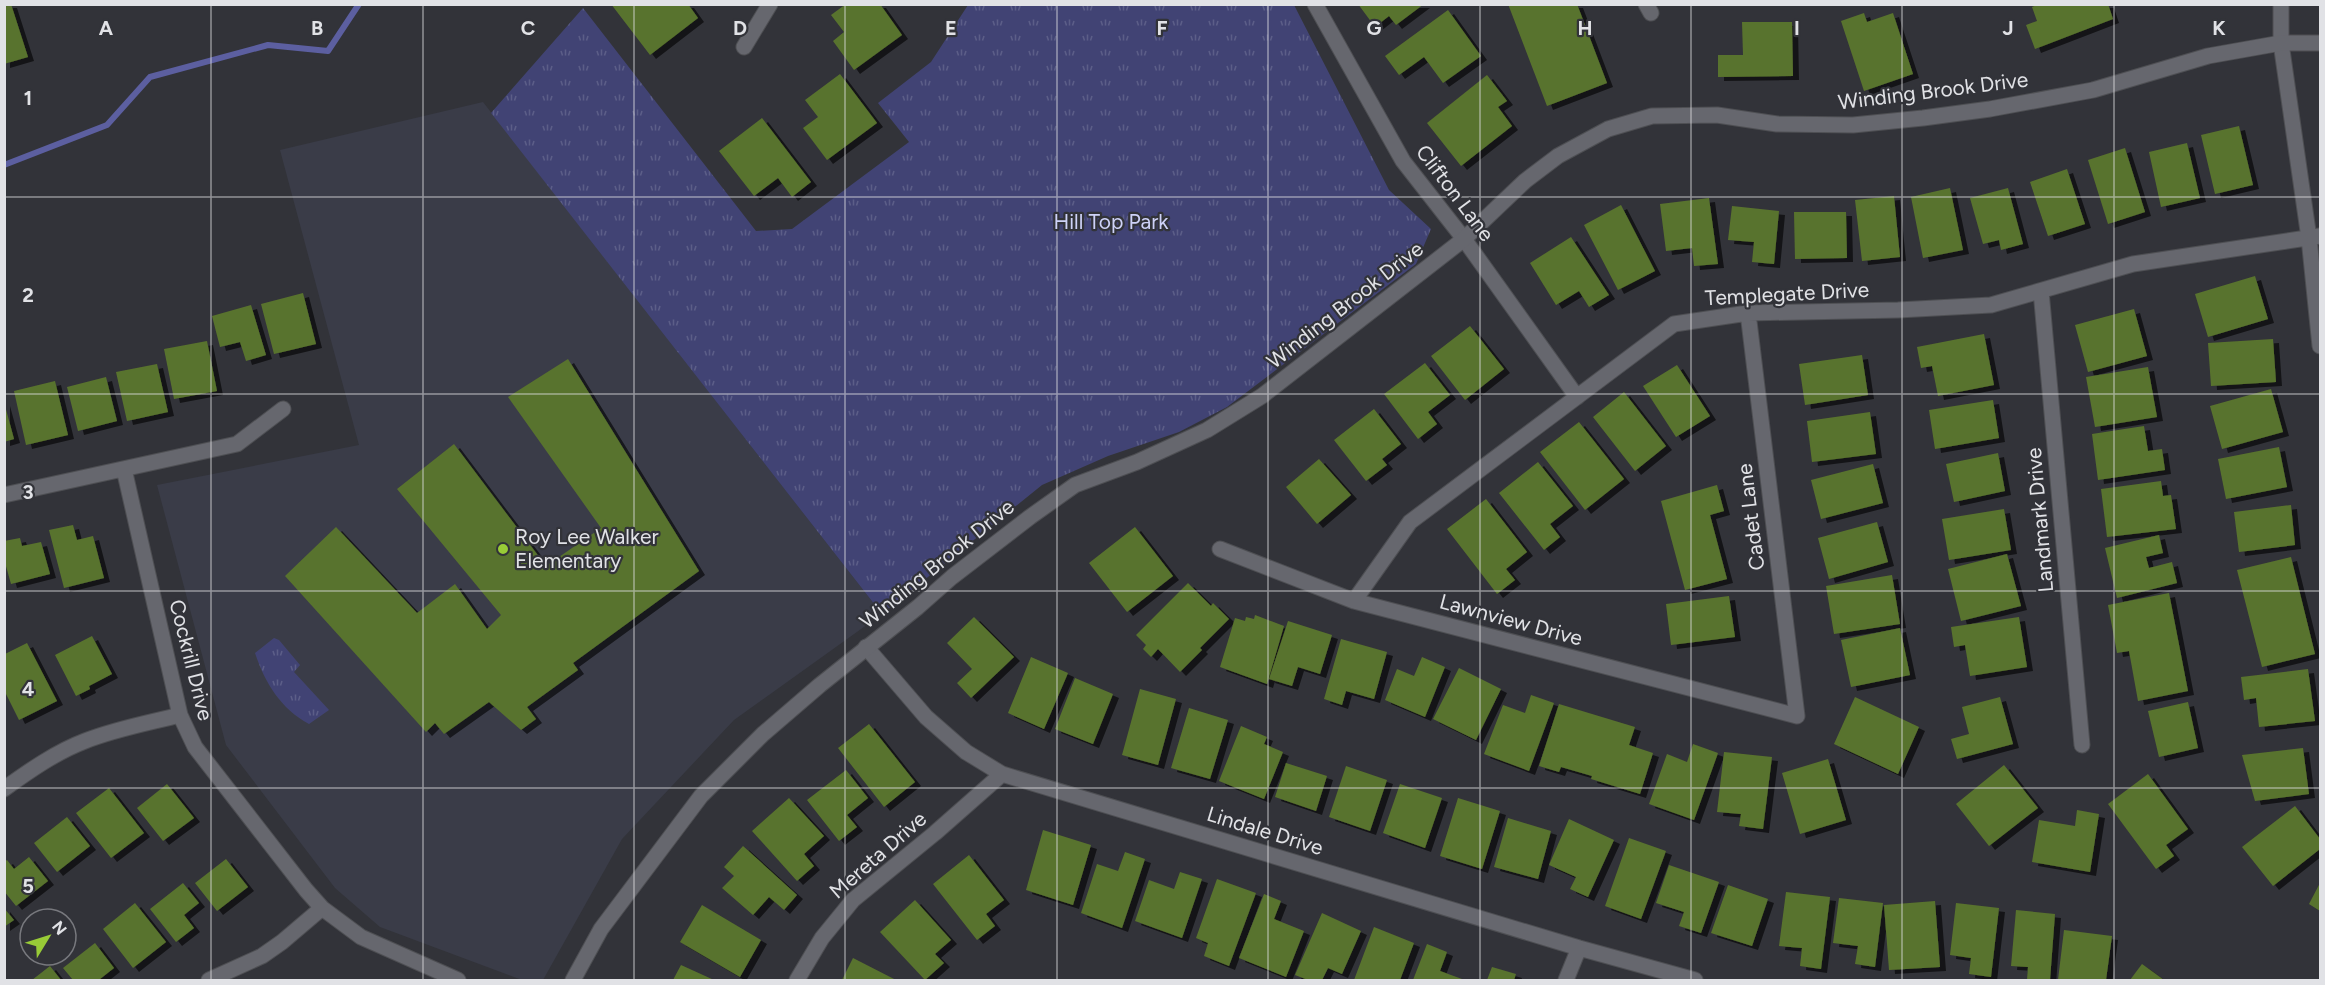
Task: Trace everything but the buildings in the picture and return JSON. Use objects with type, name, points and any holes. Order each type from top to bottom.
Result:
[{"type":"street","points":[[744,47],[770,4]]},
{"type":"street","name":"Clifton Lane","points":[[1315,4],[1402,161],[1464,239],[1577,397]]},
{"type":"street","points":[[2281,4],[2281,43],[2315,237],[2320,346]]},
{"type":"street","name":"Winding Brook Drive","points":[[573,981],[601,929],[701,796],[763,734],[866,647],[918,607],[952,577],[1066,491],[1207,430],[1253,401],[1464,239],[1525,181],[1558,156],[1608,129],[1652,116],[1717,115],[1788,124],[1853,125],[1923,118],[1990,109],[2093,90],[2208,56],[2281,43],[2320,43]]},
{"type":"street","name":"Templegate Drive","points":[[1354,601],[1410,522],[1674,324],[1748,313],[1898,310],[1991,305],[2133,264],[2315,237]]},
{"type":"street","name":"Landmark Drive","points":[[2041,291],[2082,744]]},
{"type":"street","name":"Cadet Lane","points":[[1748,313],[1797,716]]},
{"type":"street","points":[[4,495],[237,444],[283,409]]},
{"type":"street","name":"Cockrill Drive","points":[[124,469],[180,715],[195,747],[322,908],[345,927],[368,941],[458,981]]},
{"type":"street","name":"Lawnview Drive","points":[[1220,549],[1354,601],[1797,716]]},
{"type":"street","name":"Lindale Drive","points":[[866,647],[926,717],[966,752],[1002,774],[1695,981]]},
{"type":"street","points":[[4,789],[55,755],[83,741],[180,715]]},
{"type":"street","name":"Mereta Drive","points":[[797,981],[822,938],[853,900],[1002,774]]},
{"type":"street","points":[[209,981],[262,956],[322,908]]},
{"type":"street","points":[[1566,981],[1579,948]]},
{"type":"shaded area","name":"Roy Lee Walker Elementary","points":[[483,102],[882,614],[734,720],[622,839],[543,980],[522,980],[380,927],[335,888],[226,745],[157,485],[359,445],[280,150]]},
{"type":"green space","name":"Hill Top Park","points":[[968,5],[1294,5],[1389,190],[1431,229],[1416,264],[1227,407],[1179,432],[1108,456],[1042,485],[882,614],[491,113],[583,8],[756,231],[792,229],[909,142],[878,103],[931,62]]},
{"type":"green space","points":[[274,638],[279,640],[300,665],[294,672],[329,710],[309,724],[282,703],[269,685],[259,664],[255,653]]},
{"type":"waterway","points":[[4,165],[107,125],[150,77],[268,45],[328,51],[359,4]]},
{"type":"place","name":"Roy Lee Walker Elementary","points":[[503,549]]}]
